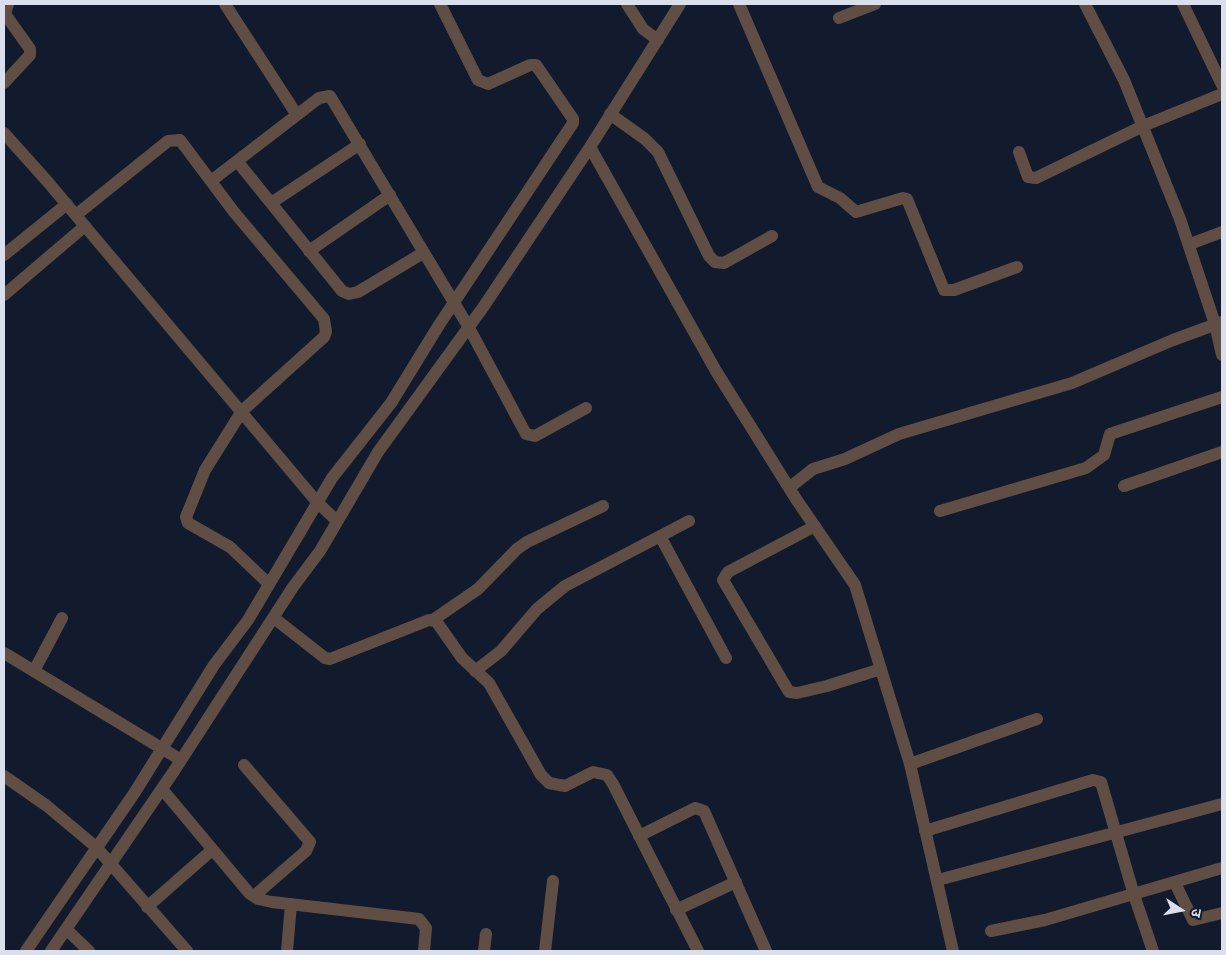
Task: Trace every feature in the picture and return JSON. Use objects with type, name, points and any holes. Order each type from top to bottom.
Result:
[{"type":"street","points":[[4,83],[30,55],[30,50],[5,14],[8,4]]},
{"type":"street","points":[[225,4],[297,115]]},
{"type":"street","points":[[26,951],[103,855],[162,789],[171,753],[214,665],[248,620],[270,584],[326,512],[378,452],[573,121],[536,65],[530,64],[488,84],[478,80],[440,4]]},
{"type":"street","points":[[627,4],[651,34]]},
{"type":"street","points":[[50,951],[66,929],[135,792],[171,753],[274,618],[320,551],[326,512],[348,455],[392,403],[590,147],[610,114],[651,34],[680,4]]},
{"type":"street","points":[[739,4],[818,187],[840,198],[853,211],[858,212],[903,198],[907,199],[944,290],[954,290],[1017,267]]},
{"type":"street","points":[[840,18],[874,4]]},
{"type":"street","points":[[1085,4],[1124,80],[1190,244],[1218,323],[1222,355]]},
{"type":"street","points":[[1183,4],[1222,85]]},
{"type":"street","points":[[1019,152],[1028,177],[1036,178],[1143,126],[1222,94]]},
{"type":"street","points":[[212,181],[319,98],[330,96],[460,314],[526,434],[535,436],[586,408]]},
{"type":"street","points":[[610,114],[645,139],[658,152],[709,256],[715,262],[724,263],[772,236]]},
{"type":"street","points":[[4,134],[67,204],[326,512]]},
{"type":"street","points":[[76,215],[168,141],[175,139],[183,143],[324,319],[326,325],[324,337],[242,411],[205,470],[186,520],[230,546],[270,584]]},
{"type":"street","points":[[271,203],[360,144]]},
{"type":"street","points":[[590,147],[716,370],[789,488],[855,586],[910,764],[953,951]]},
{"type":"street","points":[[237,161],[337,286],[350,294],[358,292],[423,252]]},
{"type":"street","points":[[309,251],[390,195]]},
{"type":"street","points":[[4,255],[67,204]]},
{"type":"street","points":[[4,295],[85,226]]},
{"type":"street","points":[[1190,244],[1222,232]]},
{"type":"street","points":[[789,488],[813,469],[844,459],[898,434],[1072,383],[1218,323]]},
{"type":"street","points":[[940,511],[1086,468],[1104,456],[1110,434],[1222,397]]},
{"type":"street","points":[[1124,486],[1222,452]]},
{"type":"street","points":[[274,618],[325,658],[330,659],[433,620],[478,589],[517,549],[603,506]]},
{"type":"street","points":[[475,670],[501,651],[537,609],[565,586],[689,521]]},
{"type":"street","points":[[815,526],[728,572],[723,580],[789,692],[794,694],[881,669]]},
{"type":"street","points":[[660,536],[726,658]]},
{"type":"street","points":[[34,671],[62,618]]},
{"type":"street","points":[[433,620],[438,623],[462,658],[494,689],[541,775],[556,786],[565,786],[593,772],[606,775],[698,951]]},
{"type":"street","points":[[4,653],[171,753]]},
{"type":"street","points":[[910,764],[1037,719]]},
{"type":"street","points":[[244,765],[310,842],[306,851],[254,896]]},
{"type":"street","points":[[4,776],[47,806],[103,855],[187,951]]},
{"type":"street","points":[[925,831],[1094,780],[1102,784],[1134,895],[1154,951]]},
{"type":"street","points":[[162,789],[241,886],[254,896],[272,902],[419,919],[426,928],[424,951]]},
{"type":"street","points":[[938,880],[1117,834],[1222,804]]},
{"type":"street","points":[[639,836],[695,808],[702,808],[766,951]]},
{"type":"street","points":[[147,907],[212,850]]},
{"type":"street","points":[[991,931],[1045,920],[1222,868]]},
{"type":"street","points":[[545,951],[553,882]]},
{"type":"street","points":[[676,910],[736,882]]},
{"type":"street","points":[[1175,883],[1191,918],[1200,920],[1222,912]]},
{"type":"street","points":[[287,951],[291,904]]},
{"type":"street","points":[[66,929],[89,951]]},
{"type":"street","points":[[484,951],[486,934]]}]
